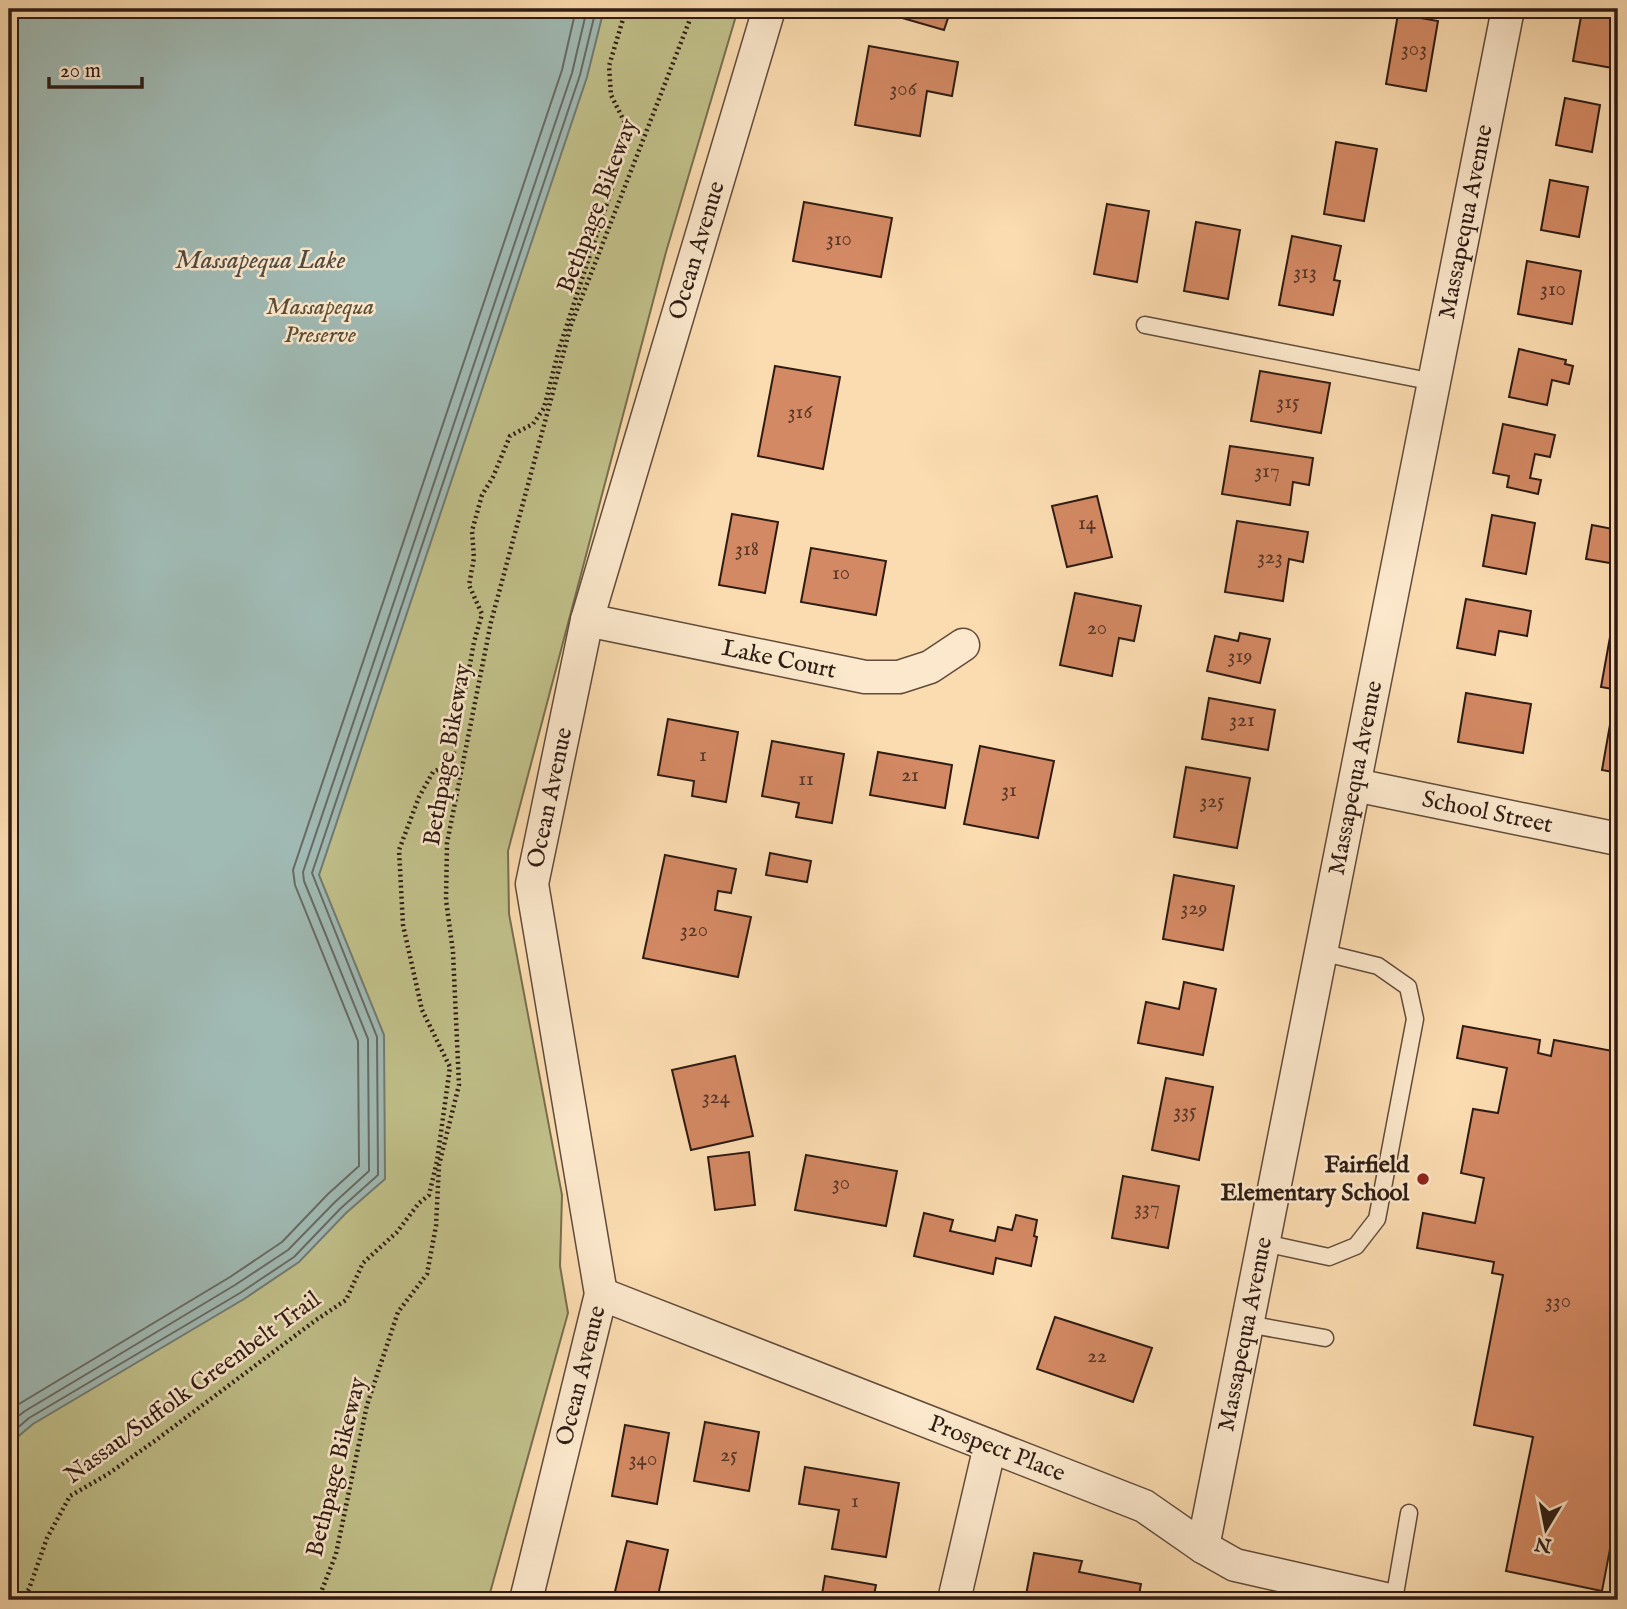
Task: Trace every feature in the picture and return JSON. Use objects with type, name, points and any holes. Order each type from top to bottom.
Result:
[{"type":"street","name":"Ocean Avenue","points":[[526,1600],[601,1294],[532,884],[587,620],[769,9]]},
{"type":"street","name":"Massapequa Avenue","points":[[1203,1547],[1508,9]]},
{"type":"street","name":"Lake Court","points":[[587,620],[865,677],[899,677],[930,667],[963,645]]},
{"type":"street","name":"School Street","points":[[1354,785],[1618,839]]},
{"type":"street","name":"Prospect Place","points":[[601,1294],[1144,1506],[1203,1547],[1235,1565],[1392,1600]]},
{"type":"street","points":[[954,1600],[990,1446]]},
{"type":"lane","points":[[1144,325],[1434,382]]},
{"type":"lane","points":[[1264,1243],[1329,1257],[1356,1246],[1377,1219],[1416,1019],[1408,987],[1378,966],[1321,952]]},
{"type":"lane","points":[[1248,1324],[1325,1338]]},
{"type":"lane","points":[[1392,1600],[1409,1513]]},
{"type":"path","name":"Nassau/Suffolk Greenbelt Trail","points":[[22,1600],[29,1589],[47,1538],[69,1496],[108,1474],[346,1300],[363,1264],[397,1232],[419,1203],[429,1195],[437,1161],[450,1067],[422,1010],[403,925],[399,850],[419,797],[433,772],[452,763],[482,614],[469,585],[474,558],[472,531],[482,495],[493,477],[510,436],[533,424],[544,408],[575,298],[629,131],[611,95],[609,66],[626,9]]},
{"type":"path","name":"Bethpage Bikeway","points":[[318,1600],[336,1554],[367,1405],[398,1312],[427,1274],[430,1262],[436,1226],[439,1165],[459,1085],[453,952],[446,901],[447,843],[491,622],[571,325],[694,9]]},
{"type":"green space","name":"Massapequa Lake","points":[[9,9],[738,9],[666,252],[508,851],[509,914],[562,1195],[560,1266],[568,1313],[488,1600],[9,1600]]},
{"type":"water","name":"Massapequa Lake","points":[[9,9],[604,9],[587,77],[319,875],[384,1035],[385,1179],[346,1213],[299,1262],[244,1299],[33,1424],[9,1444]]},
{"type":"building","points":[[894,9],[951,9],[944,30],[892,15]]},
{"type":"building","points":[[976,9],[1014,9],[1013,17]]},
{"type":"building","points":[[1582,11],[1618,17],[1618,69],[1573,61]]},
{"type":"building","points":[[1398,14],[1438,21],[1426,91],[1386,84]]},
{"type":"building","points":[[869,46],[958,62],[952,96],[927,91],[920,136],[855,125]]},
{"type":"building","points":[[1565,98],[1600,105],[1592,152],[1556,145]]},
{"type":"building","points":[[1336,142],[1377,149],[1364,221],[1324,214]]},
{"type":"building","points":[[1550,180],[1588,187],[1579,237],[1541,230]]},
{"type":"building","points":[[804,202],[892,218],[881,277],[793,261]]},
{"type":"building","points":[[1107,204],[1149,211],[1137,282],[1094,274]]},
{"type":"building","points":[[1196,222],[1240,230],[1228,299],[1184,291]]},
{"type":"building","points":[[1292,236],[1341,246],[1334,280],[1340,281],[1333,315],[1279,305]]},
{"type":"building","points":[[1527,261],[1581,271],[1572,324],[1518,314]]},
{"type":"building","points":[[1519,349],[1566,360],[1565,364],[1573,366],[1569,384],[1552,380],[1547,405],[1509,397]]},
{"type":"building","points":[[775,366],[840,377],[823,469],[758,456]]},
{"type":"building","points":[[1260,371],[1330,383],[1321,433],[1251,421]]},
{"type":"building","points":[[1503,424],[1555,435],[1550,457],[1535,454],[1530,478],[1541,480],[1538,494],[1507,487],[1509,476],[1493,473]]},
{"type":"building","points":[[1230,446],[1313,458],[1309,485],[1293,482],[1290,505],[1222,494]]},
{"type":"building","points":[[1097,496],[1112,557],[1067,567],[1052,506]]},
{"type":"building","points":[[732,514],[778,522],[765,593],[719,585]]},
{"type":"building","points":[[1492,515],[1535,523],[1526,574],[1483,566]]},
{"type":"building","points":[[1237,521],[1308,532],[1303,562],[1289,559],[1283,601],[1225,592]]},
{"type":"building","points":[[1592,525],[1618,530],[1616,564],[1586,559]]},
{"type":"building","points":[[811,548],[886,561],[876,615],[801,602]]},
{"type":"building","points":[[1075,593],[1141,606],[1134,641],[1119,638],[1112,676],[1060,665]]},
{"type":"building","points":[[1466,599],[1531,611],[1527,636],[1499,631],[1495,655],[1457,648]]},
{"type":"building","points":[[1240,633],[1270,639],[1260,683],[1207,671],[1215,636],[1238,641]]},
{"type":"building","points":[[1610,637],[1618,639],[1618,690],[1601,687]]},
{"type":"building","points":[[1466,693],[1531,704],[1523,753],[1458,742]]},
{"type":"building","points":[[1209,698],[1275,710],[1268,750],[1202,739]]},
{"type":"building","points":[[668,719],[738,732],[726,802],[692,796],[694,781],[658,775]]},
{"type":"building","points":[[1611,719],[1618,721],[1618,773],[1602,770]]},
{"type":"building","points":[[772,741],[844,754],[832,823],[796,817],[799,803],[762,796]]},
{"type":"building","points":[[980,746],[1054,761],[1038,838],[964,824]]},
{"type":"building","points":[[878,752],[952,765],[945,808],[870,795]]},
{"type":"building","points":[[1186,767],[1250,778],[1237,848],[1174,837]]},
{"type":"building","points":[[770,853],[811,861],[807,882],[766,875]]},
{"type":"building","points":[[665,855],[736,869],[731,893],[718,891],[715,910],[751,917],[738,977],[643,958]]},
{"type":"building","points":[[1174,875],[1234,886],[1223,950],[1163,939]]},
{"type":"building","points":[[1184,982],[1216,989],[1203,1055],[1138,1043],[1146,1002],[1179,1009]]},
{"type":"building","points":[[1463,1026],[1540,1040],[1538,1053],[1551,1056],[1554,1040],[1618,1052],[1618,1507],[1602,1591],[1506,1571],[1533,1437],[1474,1425],[1503,1275],[1492,1273],[1494,1262],[1417,1248],[1423,1213],[1475,1223],[1484,1178],[1461,1173],[1473,1109],[1498,1113],[1507,1068],[1457,1058]]},
{"type":"building","points":[[735,1056],[753,1136],[691,1150],[672,1070]]},
{"type":"building","points":[[1166,1078],[1213,1087],[1199,1160],[1152,1150]]},
{"type":"building","points":[[749,1152],[755,1205],[715,1210],[708,1157]]},
{"type":"building","points":[[806,1155],[897,1171],[886,1226],[795,1210]]},
{"type":"building","points":[[1123,1176],[1179,1186],[1168,1248],[1112,1238]]},
{"type":"building","points":[[924,1213],[953,1220],[950,1231],[995,1241],[998,1227],[1012,1230],[1016,1215],[1037,1220],[1034,1236],[1037,1237],[1031,1266],[996,1258],[993,1274],[914,1256]]},
{"type":"building","points":[[1055,1317],[1152,1348],[1133,1402],[1037,1369]]},
{"type":"building","points":[[705,1422],[759,1432],[749,1491],[694,1481]]},
{"type":"building","points":[[625,1425],[669,1433],[657,1504],[612,1496]]},
{"type":"building","points":[[805,1467],[899,1483],[886,1557],[832,1549],[839,1510],[799,1504]]},
{"type":"building","points":[[627,1541],[668,1550],[657,1600],[613,1600]]},
{"type":"building","points":[[1034,1553],[1082,1561],[1079,1572],[1141,1584],[1138,1600],[1025,1600]]},
{"type":"building","points":[[825,1576],[876,1585],[873,1600],[821,1600]]},
{"type":"place","name":"Fairfield Elementary School","points":[[1423,1179]]},
{"type":"park label","name":"Massapequa Preserve","points":[[320,321]]}]
